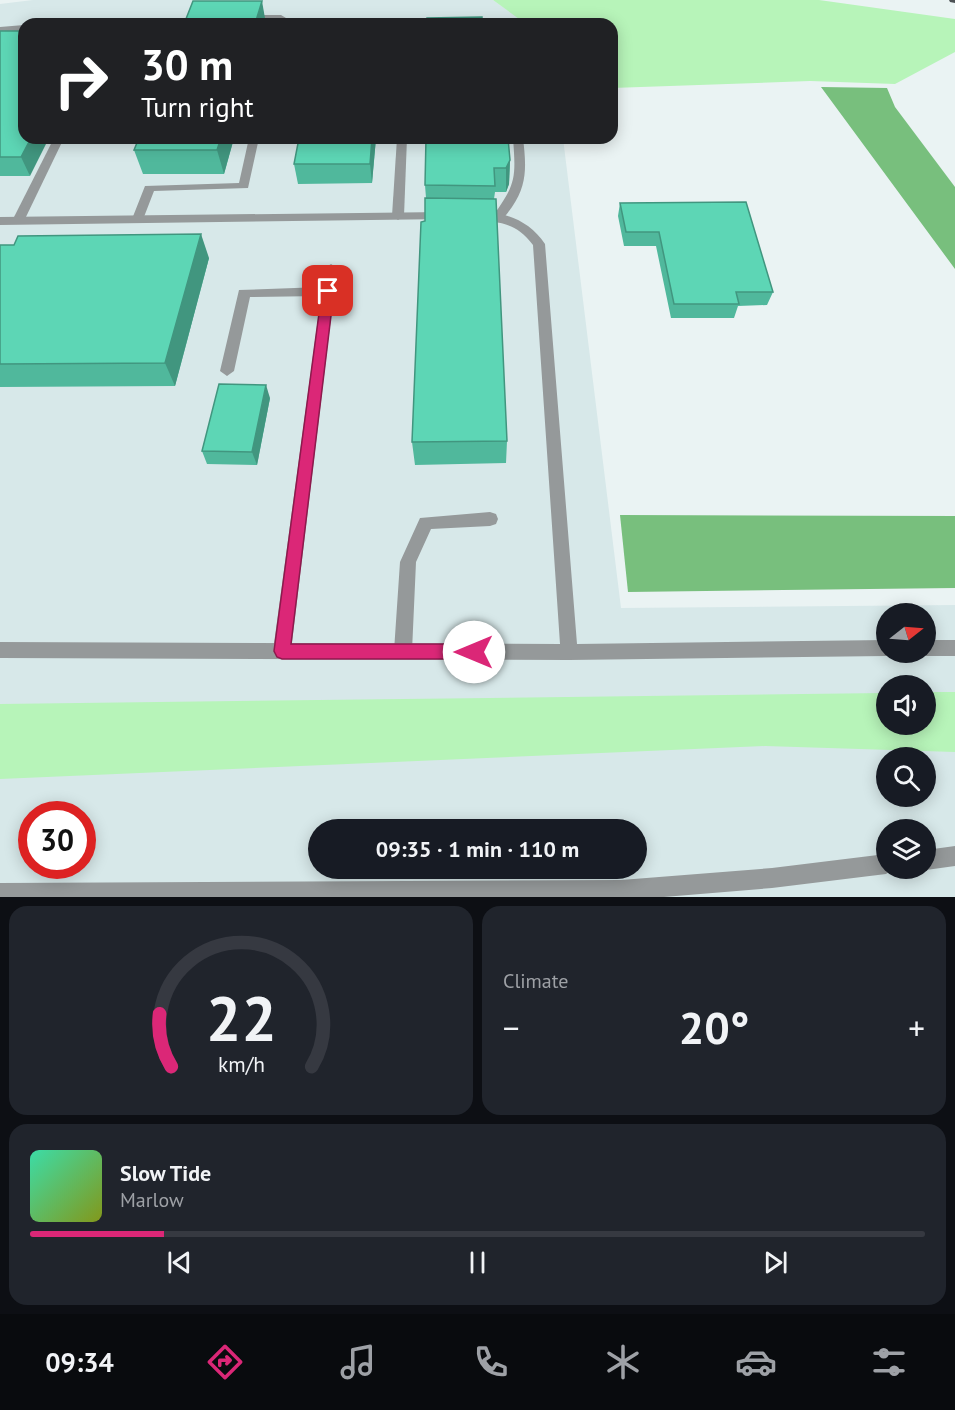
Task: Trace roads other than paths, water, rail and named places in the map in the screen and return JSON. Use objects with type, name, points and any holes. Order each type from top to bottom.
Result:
[{"type":"street","points":[[238,18],[281,18]]},
{"type":"street","points":[[0,30],[18,28]]},
{"type":"street","points":[[18,221],[56,144]]},
{"type":"street","points":[[138,219],[149,188],[244,186],[253,144]]},
{"type":"street","points":[[398,216],[402,144]]},
{"type":"street","points":[[499,216],[516,196],[522,177],[519,144]]},
{"type":"street","points":[[0,221],[458,215],[499,216],[521,225],[539,244],[569,652]]},
{"type":"street","points":[[282,651],[331,268]]},
{"type":"street","points":[[227,371],[244,292],[328,291]]},
{"type":"street","points":[[403,651],[408,562],[426,523],[490,519]]},
{"type":"street","points":[[0,650],[569,652],[876,648]]},
{"type":"street","points":[[936,648],[955,648]]},
{"type":"street","points":[[936,859],[955,856]]},
{"type":"street","points":[[0,893],[669,891],[876,865]]}]
